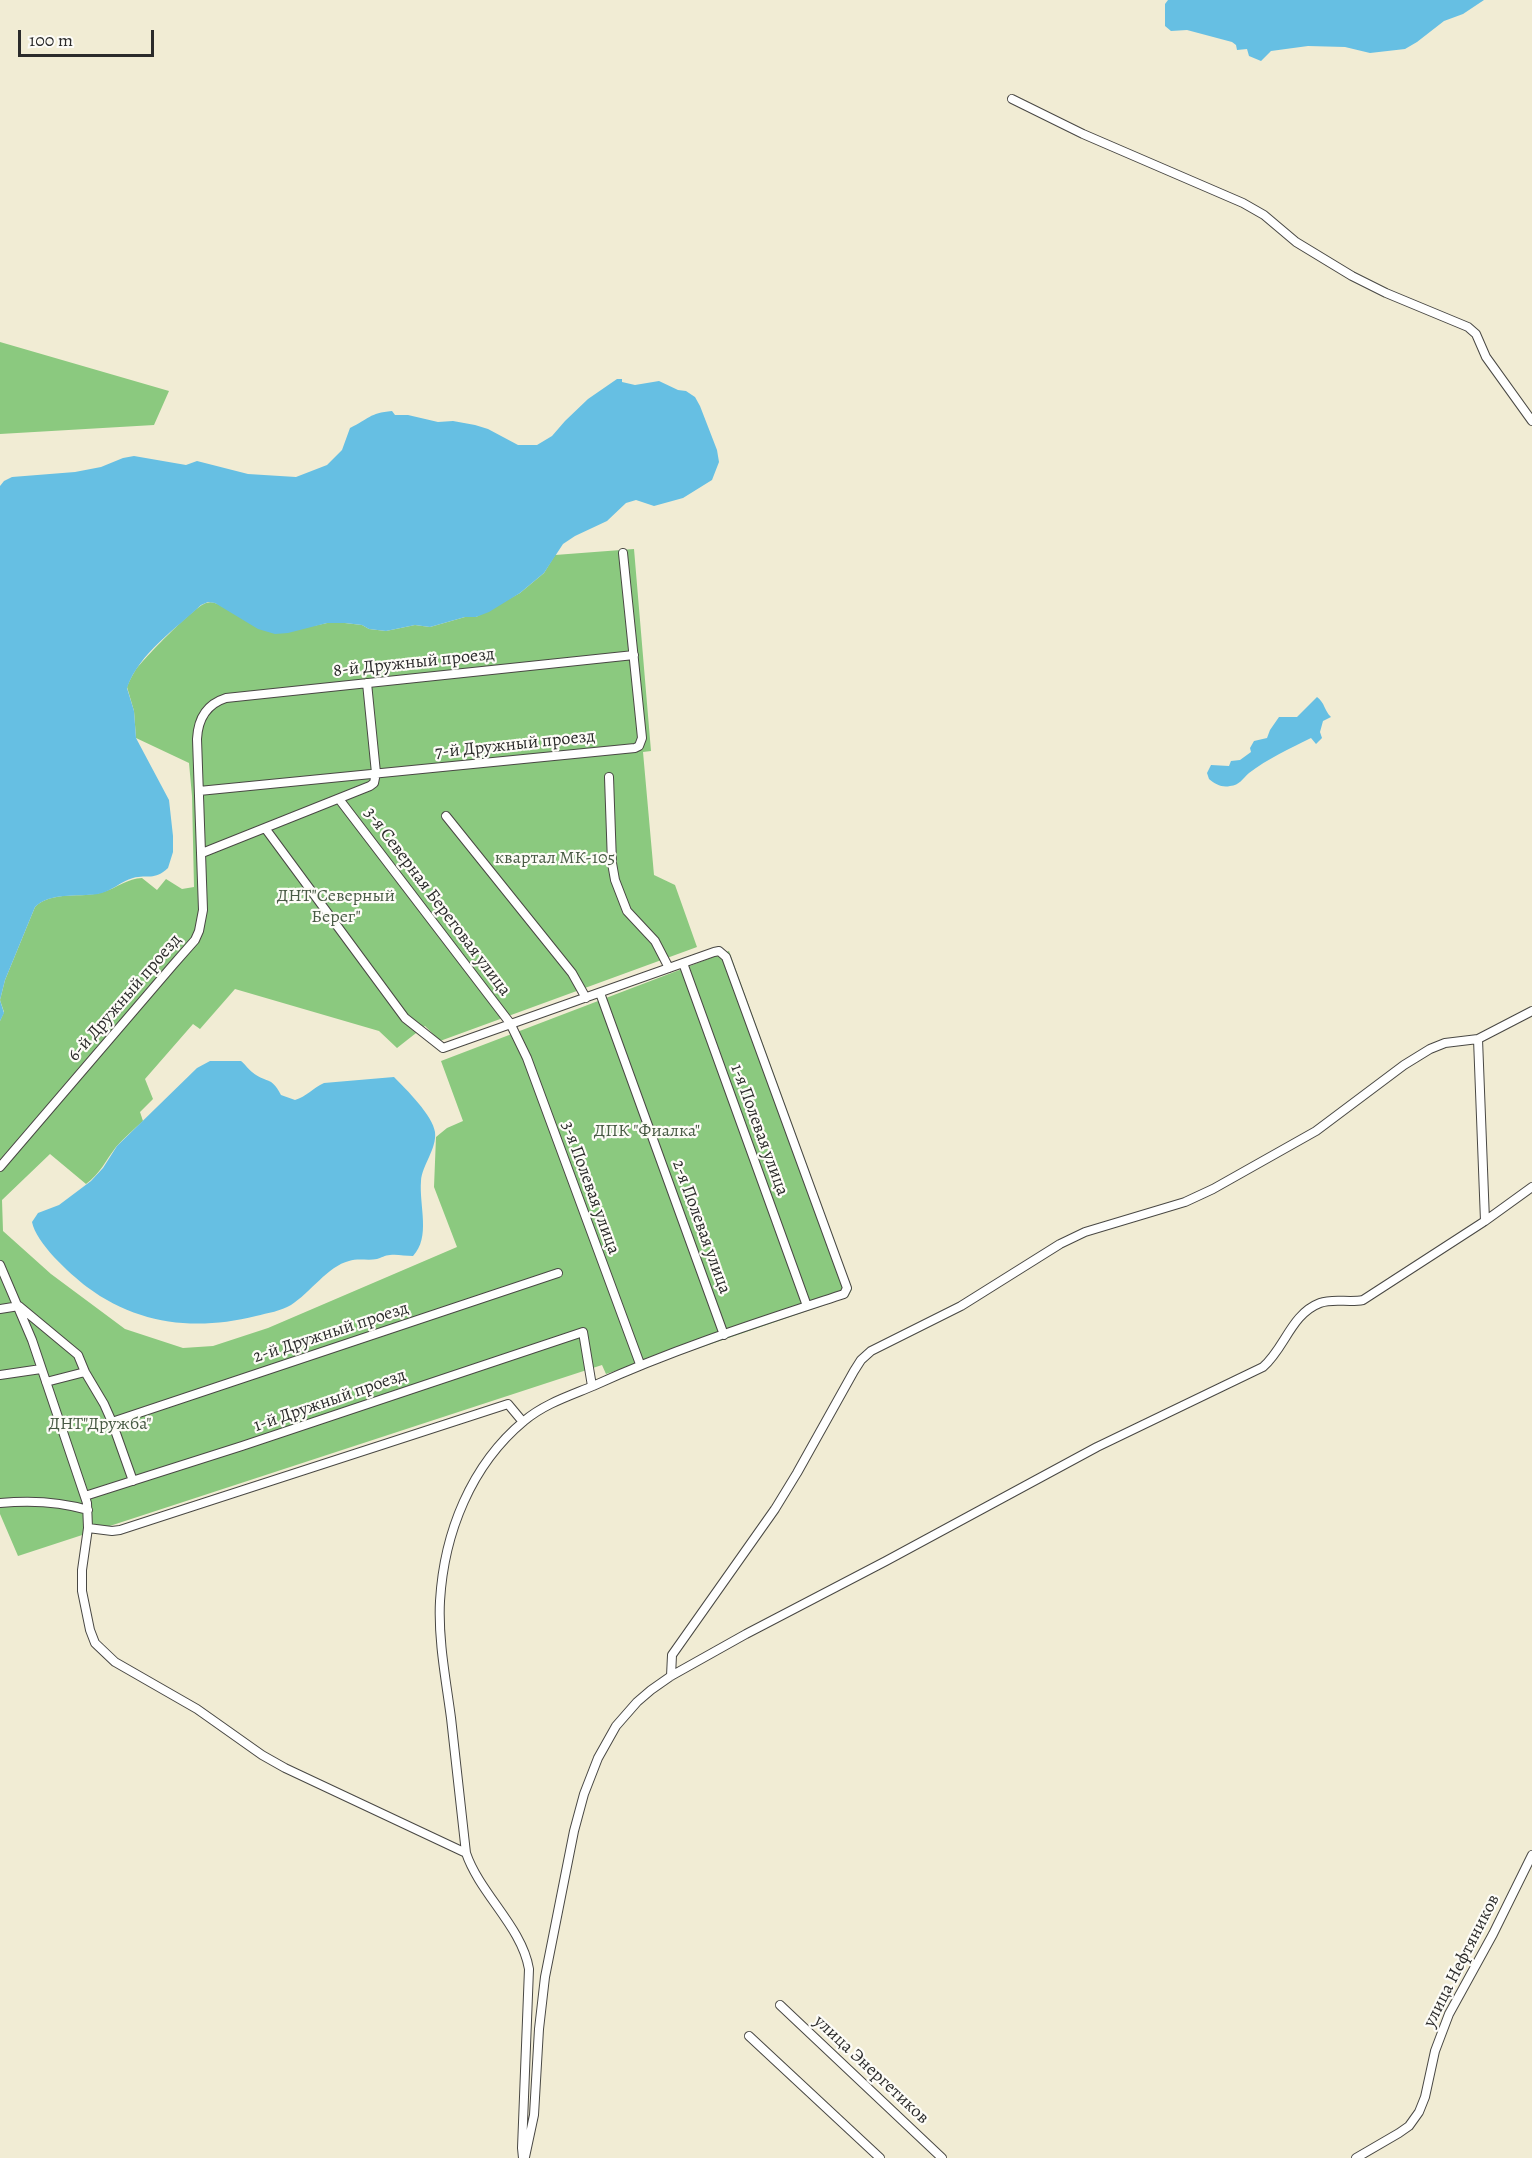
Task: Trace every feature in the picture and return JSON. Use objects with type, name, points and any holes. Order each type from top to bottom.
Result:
[{"type":"street","points":[[1012,99],[1083,134],[1243,203],[1264,215],[1296,242],[1352,276],[1386,293],[1468,327],[1476,334],[1486,357],[1532,421]]},
{"type":"street","name":"7-й Дружный проезд","points":[[199,791],[639,746],[642,738],[623,553]]},
{"type":"street","name":"8-й Дружный проезд","points":[[203,715],[216,701],[226,698],[634,656]]},
{"type":"street","points":[[202,853],[374,783],[376,773],[367,683]]},
{"type":"street","name":"6-й Дружный проезд","points":[[0,1167],[195,939],[202,920],[202,853],[196,739],[203,715]]},
{"type":"street","points":[[609,777],[612,863],[615,880],[627,911],[655,941],[669,968]]},
{"type":"street","name":"3-я Северная Береговая улица","points":[[339,799],[510,1023]]},
{"type":"street","points":[[446,816],[572,973],[586,998]]},
{"type":"street","points":[[265,828],[405,1018],[443,1048],[719,951],[726,957],[847,1288],[844,1294],[640,1364],[550,1404],[523,1422],[497,1448],[466,1494],[454,1526],[443,1570],[440,1604],[442,1645],[466,1853],[474,1871],[524,1950],[529,1969],[522,2148],[524,2158]]},
{"type":"street","name":"1-я Полевая улица","points":[[683,963],[807,1306]]},
{"type":"street","name":"2-я Полевая улица","points":[[600,993],[724,1335]]},
{"type":"street","points":[[671,1676],[672,1655],[775,1509],[854,1371],[871,1351],[961,1306],[1060,1244],[1085,1232],[1185,1202],[1213,1189],[1316,1131],[1404,1065],[1430,1049],[1445,1043],[1478,1039],[1532,1011]]},
{"type":"street","name":"3-я Полевая улица","points":[[510,1023],[527,1058],[640,1364]]},
{"type":"street","points":[[1478,1039],[1485,1221]]},
{"type":"street","points":[[524,2158],[534,2115],[539,2029],[545,1977],[574,1831],[584,1794],[598,1758],[616,1726],[644,1696],[671,1676],[746,1634],[1097,1447],[1263,1367],[1277,1353],[1294,1324],[1314,1306],[1323,1302],[1363,1300],[1485,1221],[1532,1187]]},
{"type":"street","points":[[0,1265],[19,1306],[85,1496],[88,1528],[82,1570],[82,1591],[95,1643],[122,1666],[197,1709],[262,1755],[466,1853]]},
{"type":"street","name":"2-й Дружный проезд","points":[[112,1422],[558,1273]]},
{"type":"street","points":[[0,1309],[19,1306],[75,1350],[112,1422],[133,1481]]},
{"type":"street","name":"1-й Дружный проезд","points":[[85,1496],[583,1332],[592,1386]]},
{"type":"street","points":[[0,1375],[41,1369]]},
{"type":"street","points":[[46,1382],[85,1372]]},
{"type":"street","points":[[88,1528],[120,1530],[508,1404],[523,1422]]},
{"type":"street","points":[[0,1503],[45,1501],[69,1504],[88,1510]]},
{"type":"street","name":"улица Нефтяников","points":[[1356,2158],[1409,2126],[1419,2112],[1425,2097],[1435,2051],[1449,2014],[1493,1934],[1532,1855]]},
{"type":"street","name":"улица Энергетиков","points":[[780,2005],[942,2158]]},
{"type":"street","points":[[749,2036],[880,2158]]},
{"type":"green space","points":[[0,342],[169,391],[154,425],[0,434]]},
{"type":"green space","points":[[634,549],[651,751],[643,752],[654,875],[675,885],[697,947],[440,1041],[425,1026],[397,1048],[379,1031],[235,989],[200,1029],[193,1024],[145,1079],[153,1099],[140,1112],[143,1121],[116,1147],[95,1176],[86,1184],[50,1154],[2,1200],[3,1231],[51,1274],[125,1329],[183,1348],[213,1346],[268,1328],[457,1247],[434,1187],[436,1137],[447,1128],[463,1121],[441,1061],[729,951],[852,1289],[848,1297],[644,1367],[636,1364],[606,1374],[602,1365],[18,1556],[0,1514],[0,1021],[4,1012],[0,1000],[5,980],[35,907],[42,902],[50,898],[103,892],[137,878],[142,878],[157,890],[166,879],[182,889],[194,887],[189,763],[136,738],[134,711],[127,687],[135,671],[158,645],[206,603],[313,626],[345,623],[386,631],[415,625],[430,627],[465,617],[476,617],[520,593],[544,573],[555,555]]},
{"type":"water","points":[[1168,0],[1484,0],[1463,14],[1444,21],[1405,49],[1370,53],[1345,47],[1308,46],[1271,51],[1261,61],[1249,56],[1247,49],[1237,50],[1236,45],[1232,42],[1187,30],[1171,31],[1165,26],[1165,4]]},
{"type":"water","points":[[617,379],[635,385],[659,381],[678,390],[686,391],[695,397],[717,450],[719,462],[712,480],[683,498],[654,506],[636,500],[626,503],[607,521],[563,544],[544,573],[520,593],[489,612],[430,627],[415,625],[386,631],[369,629],[362,625],[327,623],[275,634],[258,629],[215,603],[208,602],[201,605],[149,653],[133,675],[127,688],[134,711],[136,738],[169,800],[173,852],[168,868],[155,876],[129,879],[103,893],[56,897],[41,902],[35,907],[5,980],[0,1000],[0,486],[4,481],[12,477],[75,472],[101,467],[134,456],[186,465],[197,461],[248,474],[296,477],[327,465],[342,450],[350,428],[384,412],[392,411],[395,415],[408,415],[438,422],[453,421],[475,425],[488,429],[518,445],[537,445],[552,436],[588,399]]},
{"type":"water","points":[[1317,697],[1331,717],[1323,721],[1320,732],[1322,738],[1316,744],[1311,738],[1263,763],[1239,783],[1233,785],[1221,786],[1209,779],[1207,773],[1211,765],[1229,766],[1231,761],[1240,760],[1251,752],[1250,748],[1254,741],[1267,738],[1279,717],[1297,717]]},
{"type":"water","points":[[0,1000],[4,1013],[0,1021]]},
{"type":"water","points":[[210,1061],[241,1061],[257,1076],[271,1082],[281,1095],[295,1100],[324,1083],[394,1077],[424,1111],[435,1132],[434,1145],[421,1181],[422,1240],[413,1256],[386,1255],[374,1260],[349,1261],[334,1268],[287,1307],[234,1321],[211,1323],[168,1321],[126,1310],[87,1287],[63,1266],[46,1248],[35,1230],[32,1222],[38,1213],[59,1205],[91,1181],[103,1168],[117,1146],[197,1068]]},
{"type":"park label","name":"квартал МК-105","points":[[555,859]]},
{"type":"park label","name":"ДНТ\"Северный Берег\"","points":[[336,907]]},
{"type":"park label","name":"ДПК \"Фиалка\"","points":[[647,1132]]},
{"type":"park label","name":"ДНТ\"Дружба\"","points":[[100,1425]]}]
